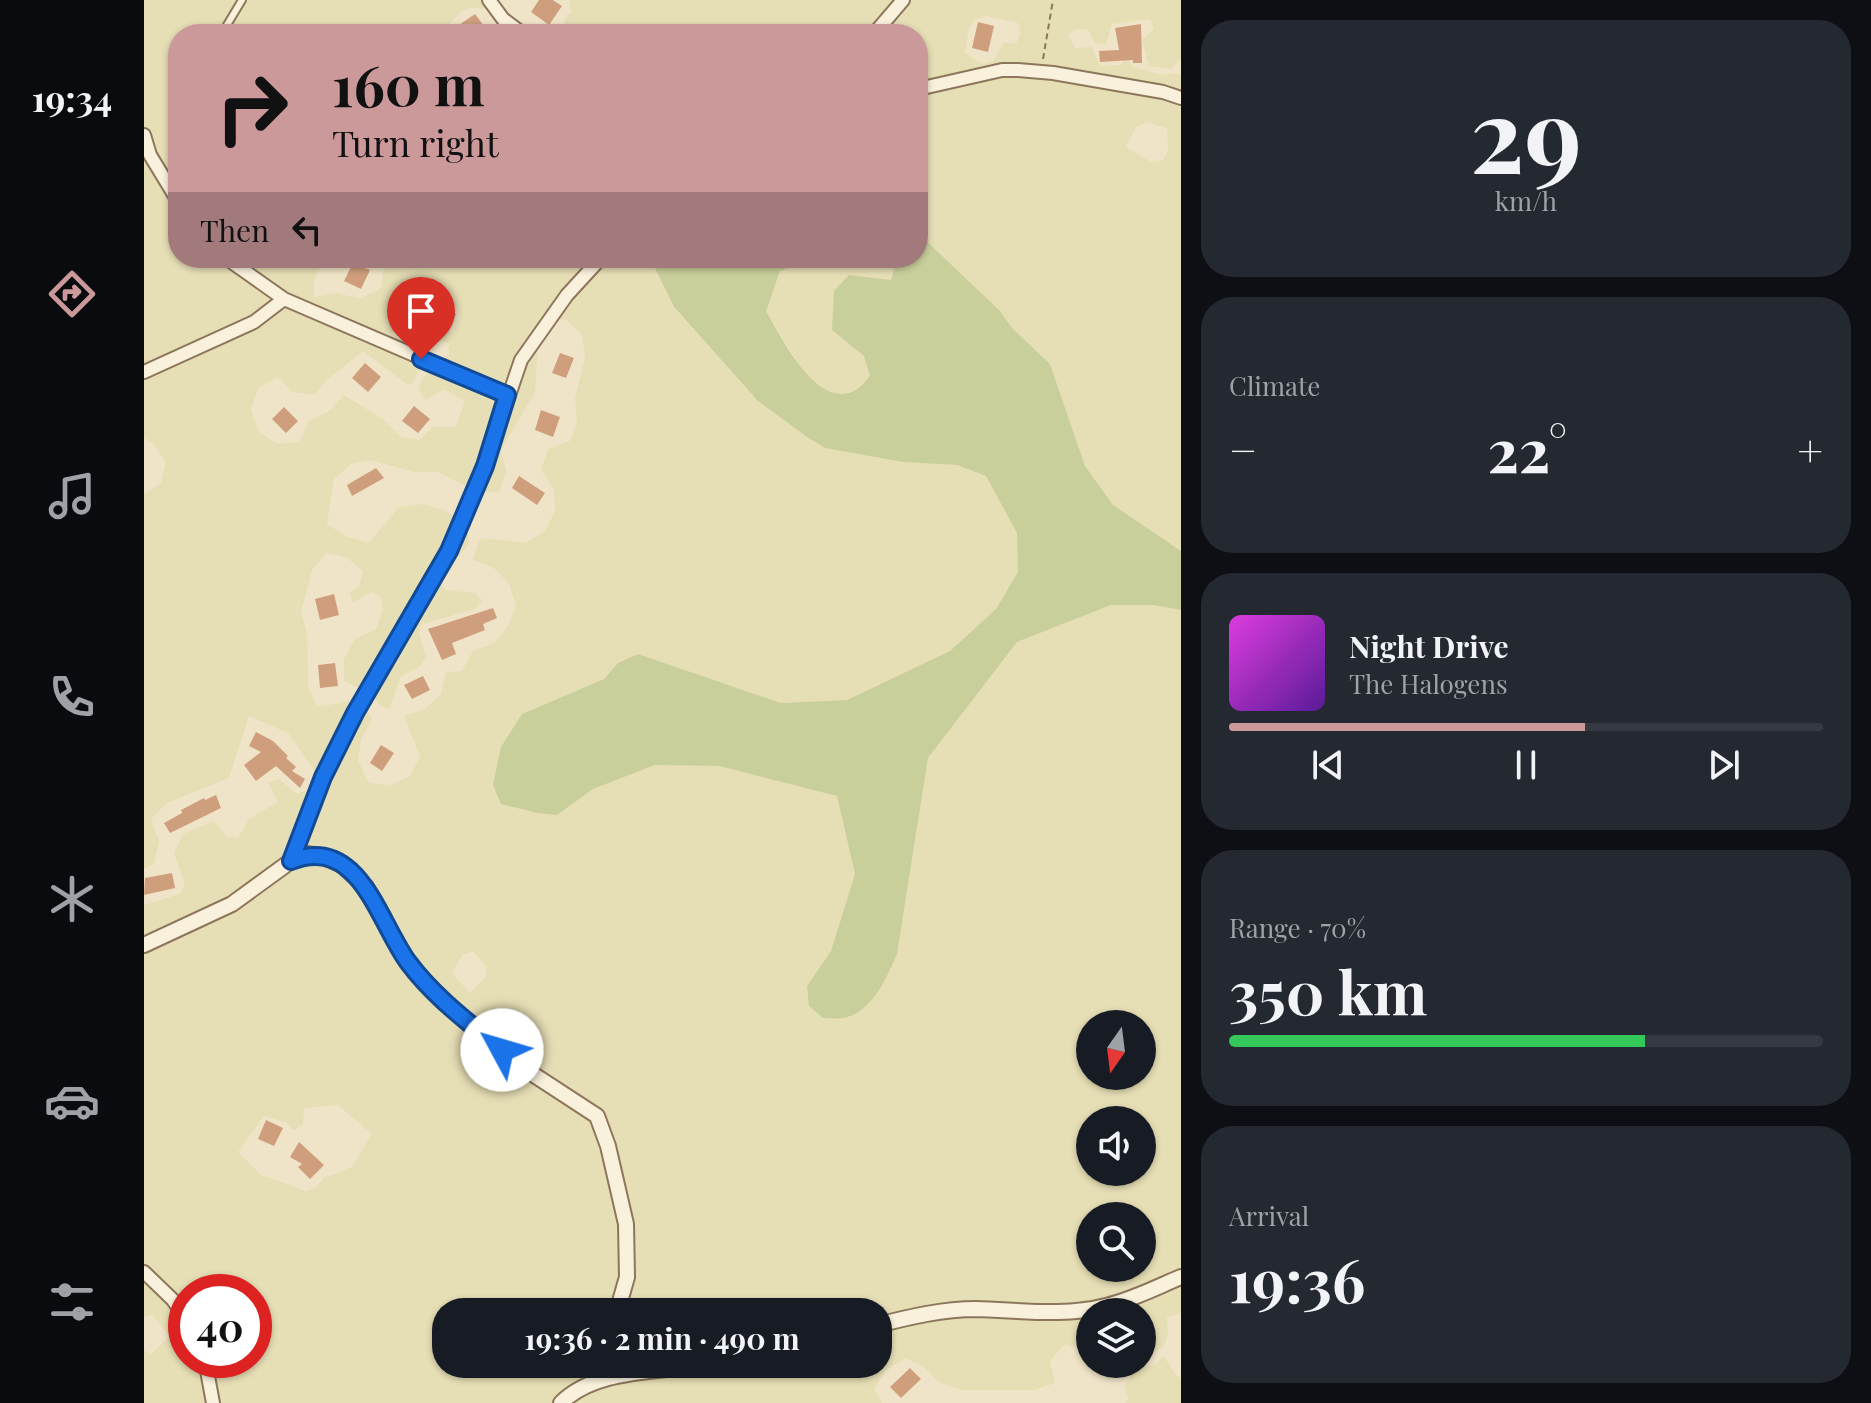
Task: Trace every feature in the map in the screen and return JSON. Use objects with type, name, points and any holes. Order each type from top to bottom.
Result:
[{"type":"street","points":[[489,0],[510,24]]},
{"type":"street","points":[[883,24],[903,0]]},
{"type":"street","points":[[928,87],[1002,70],[1041,72],[1163,92],[1181,98]]},
{"type":"street","points":[[144,135],[150,155],[168,185]]},
{"type":"street","points":[[240,268],[284,299],[507,395]]},
{"type":"street","points":[[291,861],[323,777],[355,713],[449,551],[485,466],[521,360],[567,295],[592,268]]},
{"type":"street","points":[[144,372],[254,322],[284,299]]},
{"type":"street","points":[[144,945],[232,904],[291,861],[308,854],[342,865],[366,887],[407,961],[440,999],[525,1069],[597,1116],[608,1146],[626,1224],[627,1277],[621,1298]]},
{"type":"street","points":[[144,1272],[168,1295]]},
{"type":"street","points":[[892,1322],[938,1312],[973,1309],[1064,1312],[1090,1309],[1107,1306],[1181,1277]]},
{"type":"street","points":[[208,1378],[213,1403]]},
{"type":"street","points":[[561,1403],[570,1394],[606,1378]]},
{"type":"lane","points":[[228,24],[242,0]]},
{"type":"path","points":[[1041,72],[1053,0]]},
{"type":"shaded area","points":[[144,0],[496,0],[482,9],[471,7],[461,11],[450,24],[168,24],[168,268],[320,268],[314,281],[314,297],[337,293],[360,299],[381,288],[384,268],[655,268],[674,308],[758,401],[807,437],[825,448],[903,462],[957,465],[986,476],[1017,533],[1018,572],[996,609],[950,651],[847,700],[781,703],[638,654],[618,663],[604,679],[522,714],[557,815],[593,789],[655,765],[719,766],[837,796],[855,874],[831,951],[807,986],[846,1018],[864,1007],[877,991],[889,974],[897,954],[928,758],[1017,642],[1111,605],[1153,605],[1181,610],[1181,1313],[1167,1317],[1168,1335],[1163,1347],[1156,1351],[1156,1298],[1076,1298],[1076,1346],[1064,1345],[1050,1361],[1055,1383],[1034,1390],[963,1390],[940,1383],[925,1368],[906,1358],[892,1366],[892,1298],[432,1298],[432,1378],[881,1378],[874,1389],[882,1403],[144,1403],[144,1350],[150,1355],[168,1338],[168,1378],[272,1378],[272,1274],[168,1274],[168,1334],[152,1315],[144,1317],[144,905],[180,894],[185,884],[174,853],[183,834],[214,821],[227,837],[238,838],[249,819],[278,802],[268,782],[279,779],[297,794],[308,790],[314,770],[288,733],[249,716],[229,778],[167,803],[151,819],[159,841],[154,864],[144,869],[144,494],[161,483],[166,462],[153,444],[144,438]],"holes":[[[424,298],[456,307],[459,317],[453,332],[437,328],[434,333],[435,338],[450,344],[450,353],[421,380],[418,390],[426,400],[444,389],[465,401],[456,427],[432,427],[420,440],[401,437],[384,420],[344,395],[329,411],[308,422],[300,442],[278,444],[259,432],[251,410],[258,388],[278,377],[292,392],[314,395],[328,379],[363,351],[407,384],[413,383],[421,363],[420,357],[414,347],[392,335],[403,311],[414,310]],[[565,319],[582,334],[585,357],[575,399],[577,421],[570,441],[548,449],[541,470],[554,489],[555,511],[545,531],[525,543],[480,538],[473,560],[494,568],[509,584],[516,605],[508,626],[494,643],[473,651],[462,671],[446,672],[441,694],[425,709],[404,716],[420,757],[410,776],[389,786],[368,782],[358,760],[361,739],[372,719],[362,699],[317,707],[308,685],[307,634],[301,612],[312,570],[326,553],[346,557],[363,571],[359,587],[350,593],[353,603],[371,592],[381,597],[383,609],[376,629],[355,639],[344,659],[344,681],[374,695],[379,705],[389,709],[401,676],[421,666],[426,656],[419,634],[421,624],[473,610],[483,601],[475,593],[445,590],[440,583],[443,567],[455,560],[470,543],[465,522],[444,510],[421,504],[398,508],[369,543],[347,537],[327,524],[334,479],[351,464],[371,460],[414,472],[438,472],[478,492],[499,492],[506,471],[501,450],[535,392],[543,324]],[[473,951],[487,968],[485,978],[470,993],[452,973],[463,954]],[[338,1105],[372,1134],[352,1167],[324,1178],[317,1187],[306,1191],[261,1175],[238,1152],[264,1116],[285,1122],[293,1130],[303,1125],[304,1108]]]},
{"type":"shaded area","points":[[569,0],[1181,0],[1181,59],[1171,69],[1149,66],[1142,40],[1154,29],[1150,19],[1112,24],[1106,44],[1095,43],[1088,29],[1077,29],[1068,34],[1075,48],[1092,47],[1100,66],[1122,65],[1125,55],[1133,67],[1161,75],[1179,73],[1181,76],[1181,551],[1113,505],[1085,466],[1050,364],[928,244],[928,24],[564,24],[571,12]],"holes":[[[986,16],[1018,23],[1020,34],[1016,44],[1004,42],[993,61],[982,64],[965,53],[969,28],[975,20]],[[1146,122],[1167,128],[1168,150],[1163,160],[1151,162],[1126,147],[1136,127]]]},
{"type":"shaded area","points":[[789,268],[894,268],[891,280],[849,276],[832,330],[865,356],[870,376],[856,390],[837,395],[817,385],[801,368],[766,311],[780,271]]},
{"type":"shaded area","points":[[1163,1355],[1181,1378],[1181,1403],[1125,1403],[1129,1398],[1124,1388],[1130,1378],[1156,1378],[1156,1364]]},
{"type":"green space","points":[[928,243],[1050,364],[1085,466],[1113,505],[1181,551],[1181,610],[1153,605],[1111,605],[1017,642],[928,758],[897,954],[889,973],[877,993],[862,1009],[843,1018],[823,1018],[809,1006],[807,986],[831,951],[855,874],[837,796],[719,766],[655,765],[593,789],[557,815],[501,804],[493,785],[501,747],[522,714],[604,679],[618,663],[638,654],[781,703],[847,700],[950,651],[996,609],[1018,572],[1017,533],[986,476],[957,465],[903,462],[825,448],[807,437],[758,401],[674,307],[655,268],[789,268],[780,271],[766,311],[802,369],[828,391],[843,394],[857,389],[870,376],[864,356],[832,330],[834,291],[849,275],[891,280],[894,268],[928,268]]},
{"type":"building","points":[[539,0],[553,0],[562,6],[550,24],[531,12]]},
{"type":"building","points":[[475,14],[482,24],[460,24]]},
{"type":"building","points":[[978,22],[994,26],[988,52],[972,48]]},
{"type":"building","points":[[1141,24],[1142,63],[1133,63],[1133,60],[1100,62],[1099,51],[1119,50],[1115,28]]},
{"type":"building","points":[[350,268],[370,270],[361,289],[344,281]]},
{"type":"building","points":[[428,301],[456,314],[448,328],[432,319],[421,342],[400,332],[409,314],[419,319]]},
{"type":"building","points":[[560,353],[574,358],[566,378],[552,373]]},
{"type":"building","points":[[365,363],[381,377],[368,392],[352,378]]},
{"type":"building","points":[[414,406],[430,419],[418,433],[402,421]]},
{"type":"building","points":[[284,407],[298,421],[286,433],[272,419]]},
{"type":"building","points":[[541,410],[560,417],[553,437],[535,430]]},
{"type":"building","points":[[376,468],[384,478],[352,496],[347,485]]},
{"type":"building","points":[[519,476],[545,493],[537,505],[512,488]]},
{"type":"building","points":[[334,594],[339,615],[320,620],[315,599]]},
{"type":"building","points":[[493,608],[497,618],[483,624],[485,630],[452,643],[456,654],[442,660],[428,629]]},
{"type":"building","points":[[335,663],[338,686],[320,688],[318,665]]},
{"type":"building","points":[[423,676],[430,690],[412,699],[404,685]]},
{"type":"building","points":[[256,732],[273,741],[288,756],[286,758],[296,767],[292,771],[305,779],[300,788],[276,766],[256,781],[244,765],[261,752],[249,746]]},
{"type":"building","points":[[381,745],[394,753],[382,771],[370,763]]},
{"type":"building","points":[[216,795],[221,808],[170,833],[164,823],[182,813],[181,810]]},
{"type":"building","points":[[172,873],[175,888],[144,895],[145,878]]},
{"type":"building","points":[[266,1120],[283,1128],[274,1146],[258,1139]]},
{"type":"building","points":[[299,1142],[324,1165],[310,1179],[298,1167],[302,1164],[290,1157]]},
{"type":"building","points":[[910,1368],[921,1379],[901,1398],[890,1387]]},
{"type":"route","points":[[421,359],[507,395],[485,466],[449,551],[355,713],[323,777],[291,861],[308,854],[342,865],[366,887],[407,961],[440,999],[502,1050]]}]
